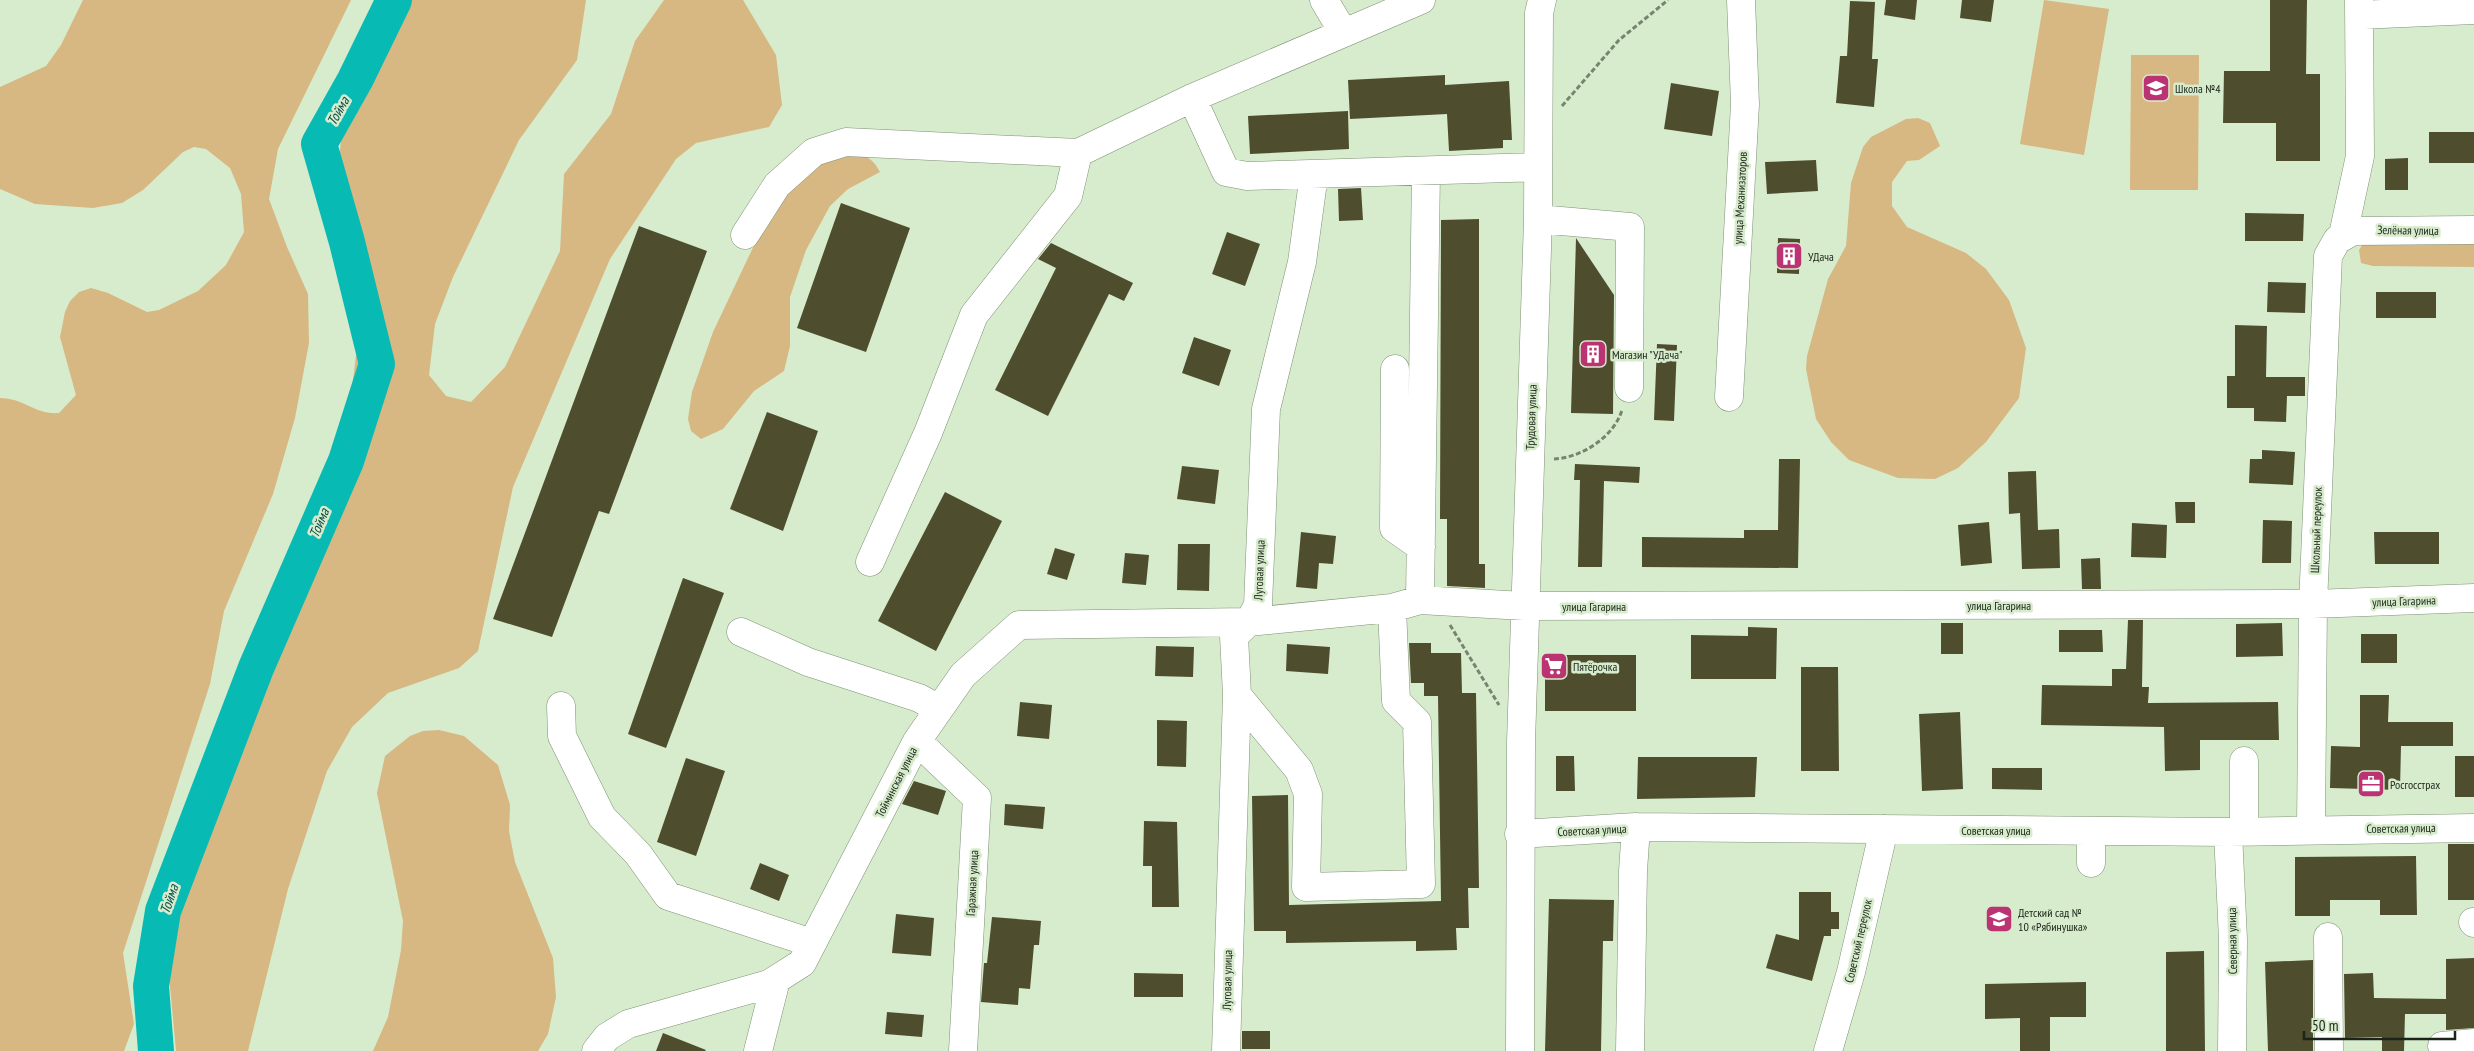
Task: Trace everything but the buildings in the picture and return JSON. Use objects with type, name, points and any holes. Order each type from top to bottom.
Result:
[{"type":"street","points":[[1324,0],[1342,32]]},
{"type":"street","points":[[745,235],[777,185],[814,152],[846,142],[1078,153],[1192,98],[1342,32],[1388,7],[1421,0]]},
{"type":"street","name":"Трудовая улица","points":[[1520,1051],[1519,834],[1524,606],[1538,219],[1539,13],[1542,0]]},
{"type":"street","name":"улица Механизаторов","points":[[1729,397],[1745,104],[1742,0]]},
{"type":"street","points":[[2343,235],[2360,156],[2359,8],[2474,10]]},
{"type":"street","points":[[1192,98],[1226,172],[1247,176],[1538,167]]},
{"type":"street","points":[[870,562],[928,433],[974,315],[1068,196],[1078,153]]},
{"type":"street","points":[[1420,600],[1426,171]]},
{"type":"street","name":"Луговая улица","points":[[1226,1051],[1238,695],[1234,636],[1249,622],[1258,605],[1266,409],[1302,262],[1314,174]]},
{"type":"street","points":[[1538,219],[1630,227],[1629,388]]},
{"type":"street","name":"Зелёная улица","points":[[2343,235],[2362,229],[2474,230]]},
{"type":"street","name":"Школьный переулок","points":[[2311,829],[2313,604],[2327,264],[2332,246],[2343,235]]},
{"type":"street","points":[[1395,369],[1394,528],[1421,547]]},
{"type":"street","name":"улица Гагарина","points":[[1392,608],[1420,600],[1524,606],[2313,604],[2474,598]]},
{"type":"street","points":[[1238,695],[1300,770],[1308,794],[1306,887],[1421,884],[1417,722],[1396,701],[1392,608]]},
{"type":"street","name":"Тойминская улица","points":[[596,1051],[606,1037],[628,1024],[769,984],[802,963],[917,741],[963,675],[1019,625],[1249,622],[1392,608]]},
{"type":"street","points":[[741,632],[808,662],[919,698],[939,709]]},
{"type":"street","points":[[561,706],[562,736],[602,817],[638,854],[668,896],[812,944]]},
{"type":"street","name":"Гаражная улица","points":[[917,741],[977,798],[963,1051]]},
{"type":"street","name":"Северная улица","points":[[2232,1051],[2236,832],[2244,761]]},
{"type":"street","points":[[1630,1051],[1633,871],[1636,828]]},
{"type":"street","name":"Советская улица","points":[[1519,834],[1636,828],[2236,832],[2311,829],[2474,828]]},
{"type":"street","name":"Советский переулок","points":[[1828,1051],[1852,972],[1884,829]]},
{"type":"street","points":[[2091,831],[2091,863]]},
{"type":"street","points":[[2328,937],[2329,1051]]},
{"type":"street","points":[[758,1051],[776,980]]},
{"type":"street","points":[[2442,1046],[2474,1043]]},
{"type":"path","points":[[1547,459],[1565,458],[1580,454],[1596,443],[1608,432],[1620,416],[1629,388]]},
{"type":"path","points":[[1450,625],[1500,708]]},
{"type":"shaded area","points":[[83,0],[351,0],[278,149],[269,199],[287,247],[308,294],[309,343],[295,418],[273,494],[224,611],[210,684],[123,953],[134,1024],[124,1051],[0,1051],[0,398],[16,401],[43,412],[59,413],[76,395],[60,337],[65,312],[70,301],[79,292],[91,288],[108,293],[147,312],[159,310],[198,291],[226,265],[244,232],[241,194],[230,168],[206,149],[194,147],[183,152],[143,190],[122,203],[93,208],[35,204],[0,189],[0,87],[46,66],[61,45]]},
{"type":"shaded area","points":[[405,0],[586,0],[577,60],[519,140],[453,277],[435,324],[429,375],[446,396],[471,402],[505,367],[560,251],[564,174],[611,114],[635,41],[664,0],[743,0],[776,55],[782,105],[769,127],[696,143],[676,159],[610,259],[513,487],[478,651],[459,668],[388,693],[352,727],[327,771],[288,889],[248,1051],[176,1051],[163,911],[209,751],[348,422],[368,255],[338,186],[341,135]]},
{"type":"shaded area","points":[[2044,0],[2109,9],[2084,155],[2020,144]]},
{"type":"shaded area","points":[[2131,55],[2199,55],[2198,190],[2130,190]]},
{"type":"shaded area","points":[[1918,118],[1930,123],[1940,146],[1919,160],[1907,161],[1892,182],[1892,206],[1907,227],[1966,253],[1986,269],[2009,300],[2026,348],[2019,398],[1986,442],[1958,468],[1935,479],[1898,478],[1849,460],[1831,442],[1816,419],[1806,369],[1807,356],[1828,279],[1846,246],[1851,183],[1863,147],[1871,137],[1906,119]]},
{"type":"shaded area","points":[[839,155],[858,155],[868,158],[880,172],[848,189],[830,206],[806,250],[790,297],[790,346],[784,371],[754,391],[723,429],[701,439],[691,431],[688,419],[692,392],[713,332],[757,239],[802,170]]},
{"type":"shaded area","points":[[2366,239],[2474,240],[2474,267],[2373,266],[2361,263],[2359,250]]},
{"type":"shaded area","points":[[439,730],[464,736],[498,765],[510,805],[509,831],[515,862],[553,958],[556,997],[548,1034],[538,1051],[373,1051],[388,1017],[401,950],[403,921],[377,793],[385,756],[410,736],[423,731]]},
{"type":"waterway","name":"Тойма","points":[[156,1051],[151,986],[163,911],[256,668],[346,461],[377,364],[347,242],[319,144],[355,80],[394,0]]},
{"type":"place","name":"Школа №4","points":[[2156,88]]},
{"type":"place","name":"УДача","points":[[1789,256]]},
{"type":"place","name":"Магазин \"УДача\"","points":[[1593,354]]},
{"type":"place","name":"Пятёрочка","points":[[1554,666]]},
{"type":"place","name":"Росгосстрах","points":[[2371,784]]},
{"type":"place","name":"Детский сад № 10 «Рябинушка»","points":[[1999,919]]}]
